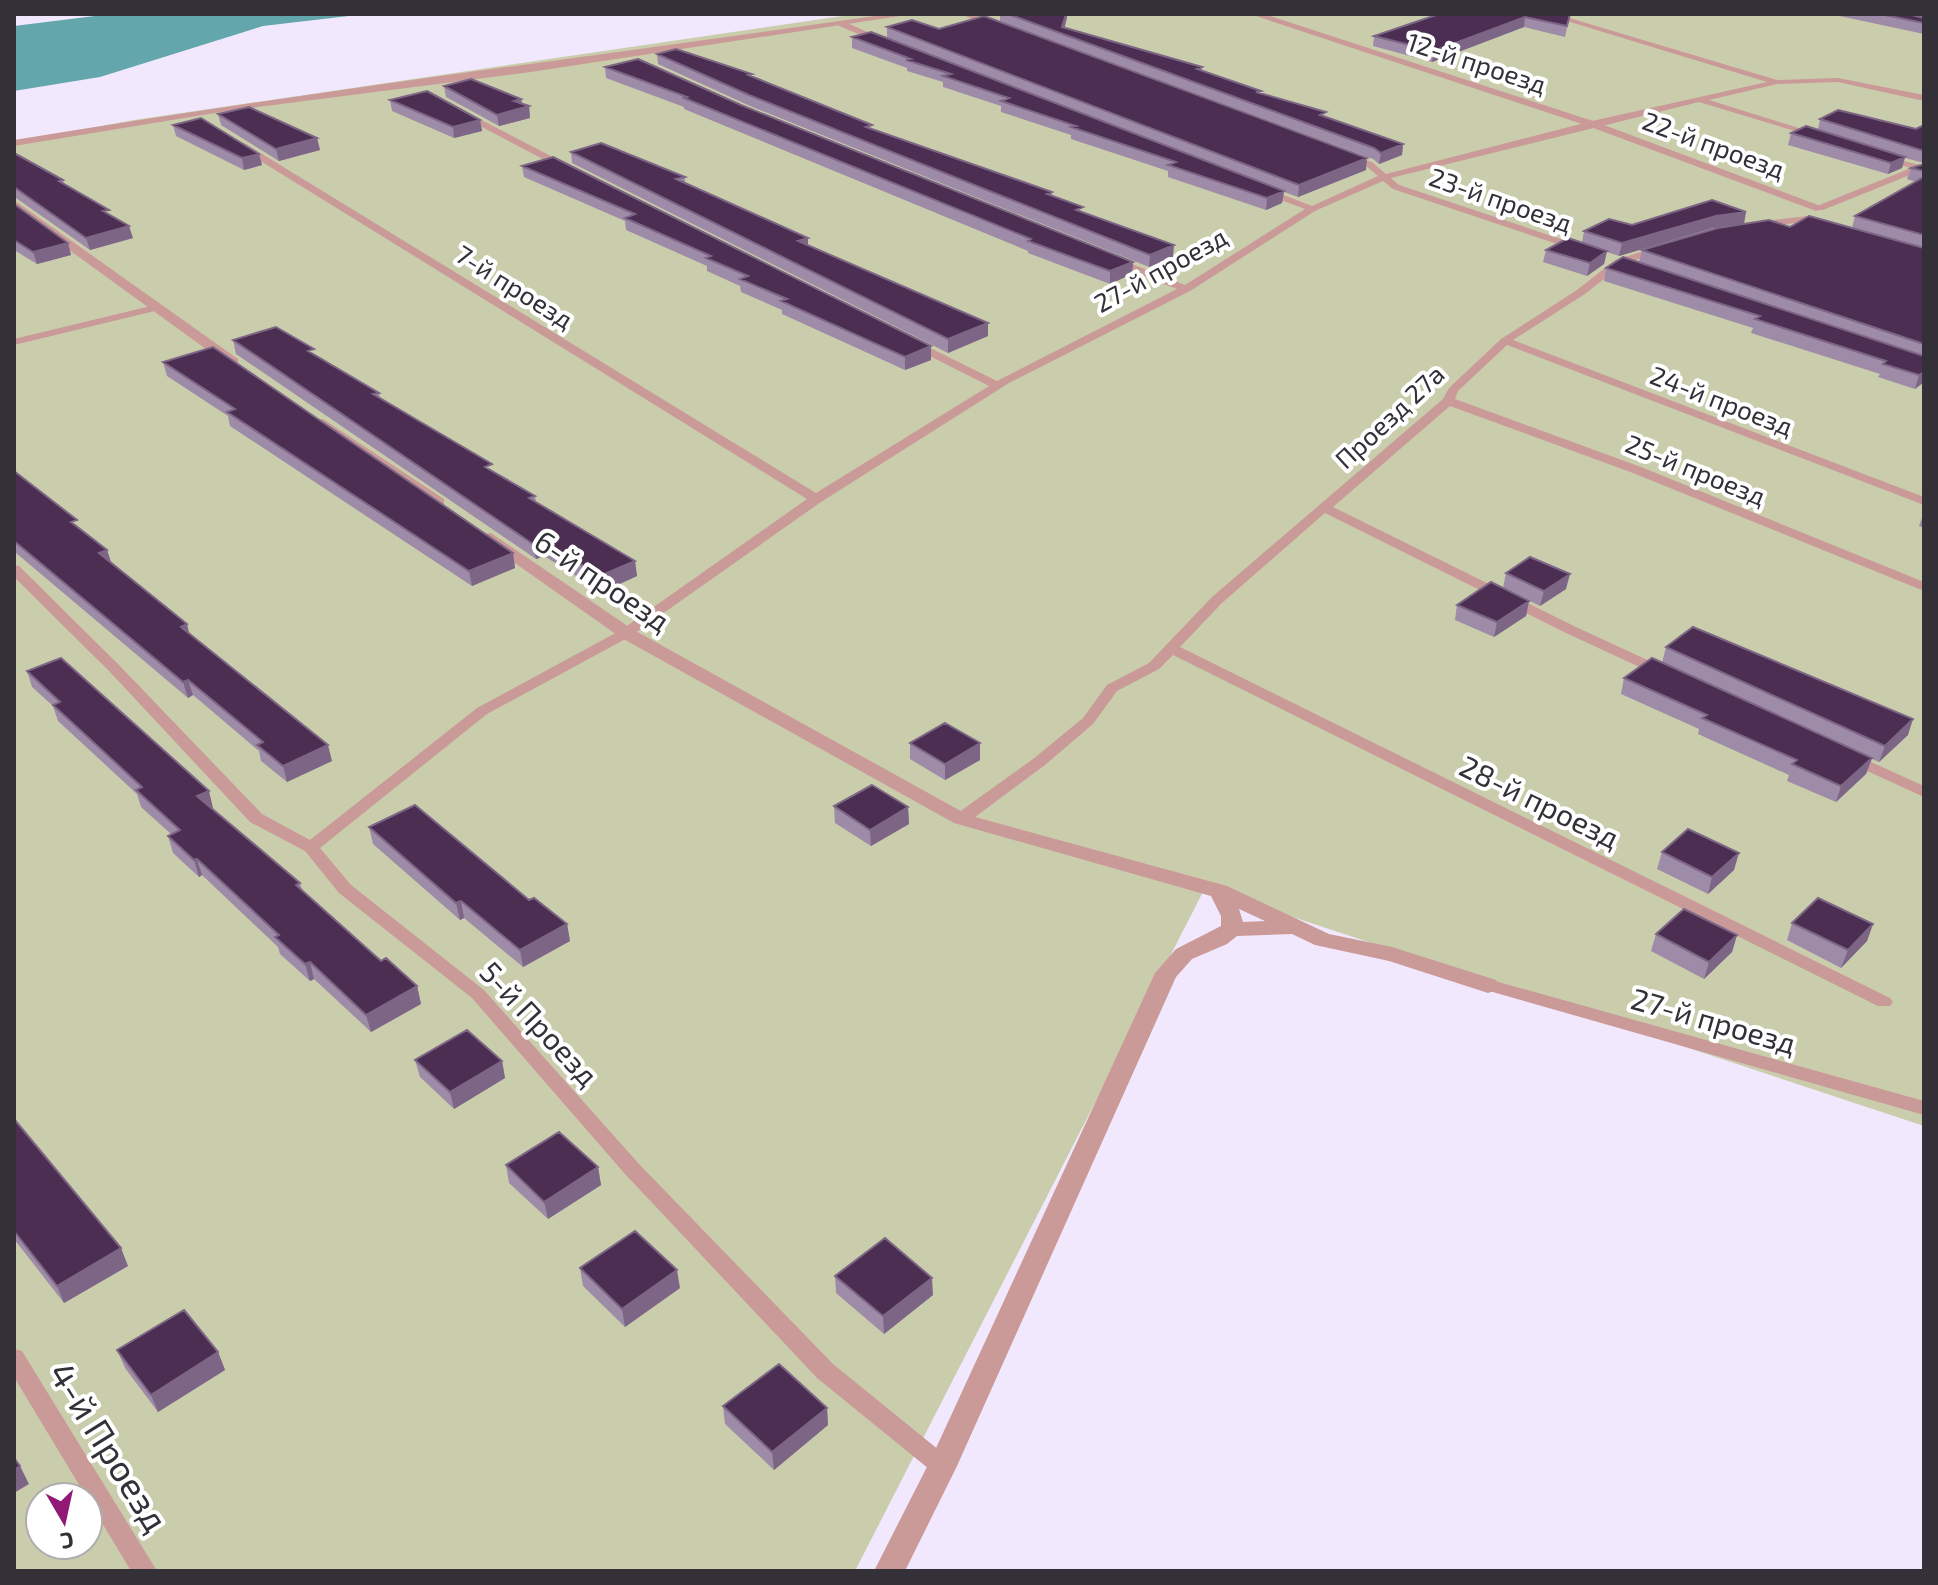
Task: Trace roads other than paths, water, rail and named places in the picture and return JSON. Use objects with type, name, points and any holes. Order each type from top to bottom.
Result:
[{"type":"street","points":[[14,143],[189,113],[624,56],[908,14]]},
{"type":"street","name":"12-й проезд","points":[[1255,14],[1592,124]]},
{"type":"street","name":"22-й проезд","points":[[1592,124],[1820,208]]},
{"type":"street","points":[[14,204],[253,376]]},
{"type":"street","points":[[1814,221],[1820,208]]},
{"type":"street","points":[[302,409],[455,514]]},
{"type":"street","name":"6-й проезд","points":[[482,532],[626,633],[961,819],[1219,891],[1323,940],[1392,954],[1488,985]]},
{"type":"street","points":[[1219,891],[1232,916],[1232,929]]},
{"type":"street","points":[[889,1571],[942,1466],[1166,973],[1184,954],[1219,939],[1232,929],[1295,927]]},
{"type":"lane","points":[[965,14],[1008,30]]},
{"type":"lane","points":[[1548,14],[1777,82],[1838,80],[1924,98]]},
{"type":"lane","points":[[842,24],[898,46]]},
{"type":"lane","points":[[624,56],[637,62]]},
{"type":"lane","name":"27-й проезд","points":[[311,847],[482,711],[626,633],[816,499],[997,386],[1186,289],[1312,209],[1384,177],[1592,124],[1777,82]]},
{"type":"lane","points":[[410,84],[423,92]]},
{"type":"lane","points":[[1699,100],[1831,141]]},
{"type":"lane","points":[[451,107],[576,172]]},
{"type":"lane","points":[[189,113],[203,121]]},
{"type":"lane","name":"7-й проезд","points":[[230,138],[816,499]]},
{"type":"lane","name":"23-й проезд","points":[[1341,154],[1369,164],[1396,187],[1589,252]]},
{"type":"lane","points":[[1875,154],[1921,168]]},
{"type":"lane","points":[[1820,208],[1921,168]]},
{"type":"lane","points":[[1253,186],[1312,209]]},
{"type":"lane","points":[[1737,229],[1814,221]]},
{"type":"lane","name":"Проезд 27а","points":[[961,819],[1039,762],[1088,721],[1112,688],[1154,666],[1217,600],[1448,401],[1453,390],[1505,341],[1581,292],[1619,262],[1676,244]]},
{"type":"lane","points":[[1100,254],[1186,289]]},
{"type":"lane","name":"23-й проезд","points":[[1604,257],[1634,267]]},
{"type":"lane","points":[[14,342],[159,307]]},
{"type":"lane","points":[[906,340],[997,386]]},
{"type":"lane","name":"24-й проезд","points":[[1505,341],[1924,501]]},
{"type":"lane","name":"25-й проезд","points":[[1448,401],[1637,470],[1924,587]]},
{"type":"lane","points":[[1323,507],[1571,630],[1684,682]]},
{"type":"lane","name":"5-й Проезд","points":[[14,569],[114,668],[256,818],[311,847],[345,889],[478,994],[632,1169],[825,1371],[942,1466]]},
{"type":"lane","name":"28-й проезд","points":[[1172,649],[1884,1002]]},
{"type":"lane","points":[[1839,753],[1924,792]]},
{"type":"lane","name":"27-й проезд","points":[[1488,985],[1924,1108]]},
{"type":"lane","name":"4-й Проезд","points":[[14,1358],[145,1571]]}]
